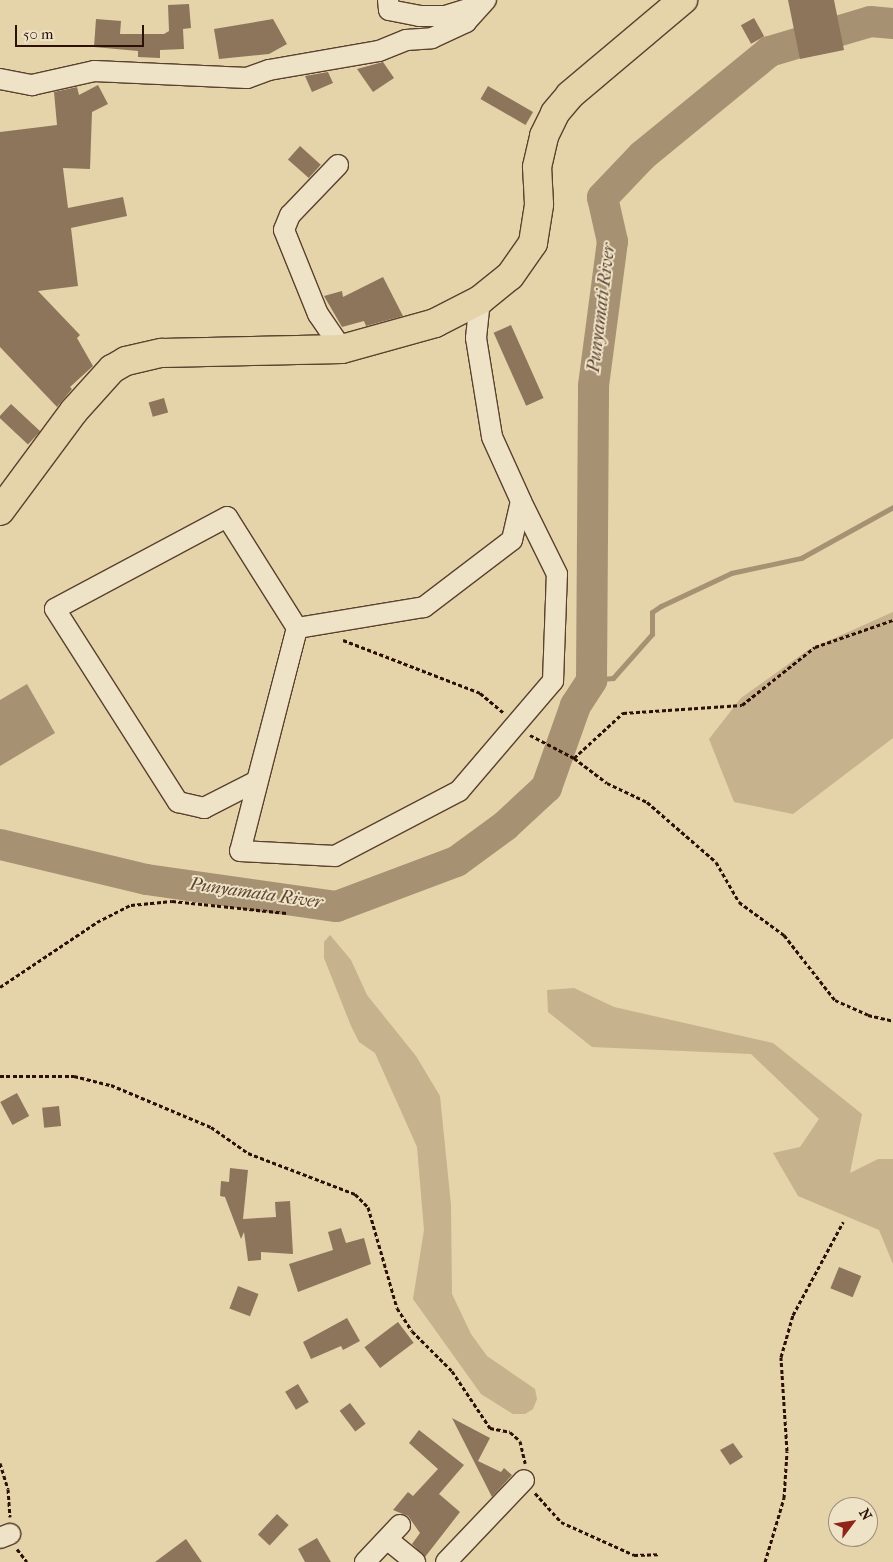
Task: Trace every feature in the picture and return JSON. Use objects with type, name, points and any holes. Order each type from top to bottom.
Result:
[{"type":"main road","points":[[0,511],[74,411],[112,369],[126,361],[162,353],[342,349],[435,323],[480,300],[510,276],[533,243],[539,204],[537,167],[544,136],[555,114],[570,95],[683,0]]},
{"type":"street","points":[[388,0],[390,10],[419,16],[445,16],[483,3]]},
{"type":"street","points":[[0,80],[32,86],[94,71],[247,78],[269,70],[380,51],[406,40],[432,38],[466,22],[483,3]]},
{"type":"street","points":[[338,165],[290,216],[284,230],[318,314],[342,349]]},
{"type":"street","points":[[303,628],[240,851],[335,856],[459,790],[553,681],[557,574],[492,436],[476,338],[480,300]]},
{"type":"street","points":[[303,628],[424,607],[512,540],[521,501]]},
{"type":"street","points":[[227,517],[303,628],[258,781],[204,808],[178,802],[55,609],[227,517]]},
{"type":"street","points":[[446,1562],[524,1480]]},
{"type":"street","points":[[365,1562],[394,1533],[416,1562]]},
{"type":"path","points":[[574,758],[623,713],[742,705],[815,647],[893,620]]},
{"type":"path","points":[[303,628],[480,693],[535,739],[568,754],[607,783],[647,802],[716,862],[740,902],[784,935],[835,1000],[868,1015],[893,1021]]},
{"type":"path","points":[[0,987],[97,922],[131,905],[172,901],[286,913]]},
{"type":"path","points":[[0,1076],[74,1076],[111,1086],[211,1127],[248,1153],[356,1194],[368,1207],[381,1241],[397,1308],[412,1331],[452,1371],[490,1428],[510,1432],[520,1441],[526,1456],[524,1480],[561,1522],[634,1555],[659,1554]]},
{"type":"path","points":[[765,1562],[784,1498],[787,1451],[781,1357],[793,1315],[843,1222]]},
{"type":"shaded area","points":[[893,612],[893,738],[793,814],[734,802],[709,739],[741,698],[808,650]]},
{"type":"shaded area","points":[[27,684],[55,733],[0,766],[0,700]]},
{"type":"shaded area","points":[[330,935],[351,960],[367,995],[416,1056],[440,1096],[451,1205],[452,1294],[471,1334],[487,1356],[535,1389],[537,1399],[533,1409],[525,1414],[513,1414],[481,1394],[413,1299],[424,1230],[417,1147],[375,1053],[359,1042],[351,1026],[324,958],[324,942]]},
{"type":"shaded area","points":[[574,988],[614,1007],[773,1043],[862,1114],[850,1173],[878,1159],[893,1159],[893,1264],[879,1230],[798,1196],[773,1153],[800,1147],[819,1119],[751,1054],[592,1047],[548,1012],[547,990]]},
{"type":"building","points":[[788,0],[834,0],[844,50],[800,59]]},
{"type":"building","points":[[189,4],[191,28],[183,29],[184,49],[160,50],[160,58],[138,57],[138,51],[94,47],[96,19],[121,21],[120,34],[164,34],[169,31],[168,5]]},
{"type":"building","points":[[754,18],[764,36],[751,44],[741,25]]},
{"type":"building","points":[[273,19],[287,44],[269,54],[219,59],[214,29]]},
{"type":"building","points":[[383,62],[394,78],[373,92],[357,69]]},
{"type":"building","points":[[328,72],[333,83],[312,92],[305,76]]},
{"type":"building","points":[[98,85],[108,104],[92,112],[90,169],[63,168],[68,208],[123,197],[127,216],[71,228],[78,286],[38,291],[80,335],[77,338],[93,366],[70,387],[72,389],[57,407],[0,347],[0,132],[57,125],[54,92],[77,87],[79,95]]},
{"type":"building","points":[[488,86],[533,112],[526,125],[480,99]]},
{"type":"building","points":[[300,146],[321,165],[309,178],[288,159]]},
{"type":"building","points":[[383,277],[403,316],[366,326],[364,321],[342,327],[324,296],[342,291],[343,297]]},
{"type":"building","points":[[511,325],[544,398],[526,406],[494,333]]},
{"type":"building","points":[[164,398],[168,412],[153,417],[149,402]]},
{"type":"building","points":[[11,404],[40,431],[28,444],[0,418],[0,416]]},
{"type":"building","points":[[17,1093],[29,1116],[12,1125],[0,1102]]},
{"type":"building","points":[[59,1106],[61,1126],[44,1128],[42,1108]]},
{"type":"building","points":[[230,1168],[248,1170],[243,1219],[276,1217],[275,1202],[290,1201],[293,1254],[261,1252],[261,1260],[248,1261],[244,1232],[241,1239],[225,1197],[220,1196],[221,1181],[229,1182]]},
{"type":"building","points":[[341,1228],[346,1243],[364,1238],[371,1264],[298,1292],[289,1264],[333,1250],[328,1232]]},
{"type":"building","points":[[839,1267],[861,1276],[853,1297],[830,1288]]},
{"type":"building","points":[[238,1286],[259,1294],[250,1316],[229,1308]]},
{"type":"building","points":[[347,1318],[360,1341],[343,1350],[341,1346],[311,1359],[303,1342]]},
{"type":"building","points":[[398,1322],[414,1343],[380,1368],[364,1347]]},
{"type":"building","points":[[298,1384],[309,1402],[296,1410],[285,1392]]},
{"type":"building","points":[[350,1403],[366,1424],[355,1432],[340,1411]]},
{"type":"building","points":[[452,1418],[490,1438],[478,1461],[501,1472],[504,1468],[512,1475],[492,1497]]},
{"type":"building","points":[[419,1430],[464,1465],[439,1494],[460,1512],[425,1557],[412,1544],[420,1533],[408,1516],[393,1510],[408,1492],[413,1496],[438,1469],[409,1443]]},
{"type":"building","points":[[733,1443],[743,1457],[730,1465],[720,1450]]},
{"type":"building","points":[[277,1514],[289,1525],[270,1545],[258,1534]]},
{"type":"building","points":[[317,1538],[331,1562],[305,1562],[298,1549]]},
{"type":"building","points":[[186,1539],[202,1562],[155,1562]]},
{"type":"waterway","name":"Punyamati River","points":[[0,844],[146,879],[336,906],[456,861],[505,825],[546,787],[575,705],[591,680],[593,385],[612,241],[602,197],[642,155],[769,51],[870,21],[893,23]]},
{"type":"waterway","points":[[591,680],[613,678],[652,634],[652,612],[661,606],[731,573],[801,558],[893,507]]},
{"type":"water label","name":"Punyamata River","points":[[256,894]]}]
